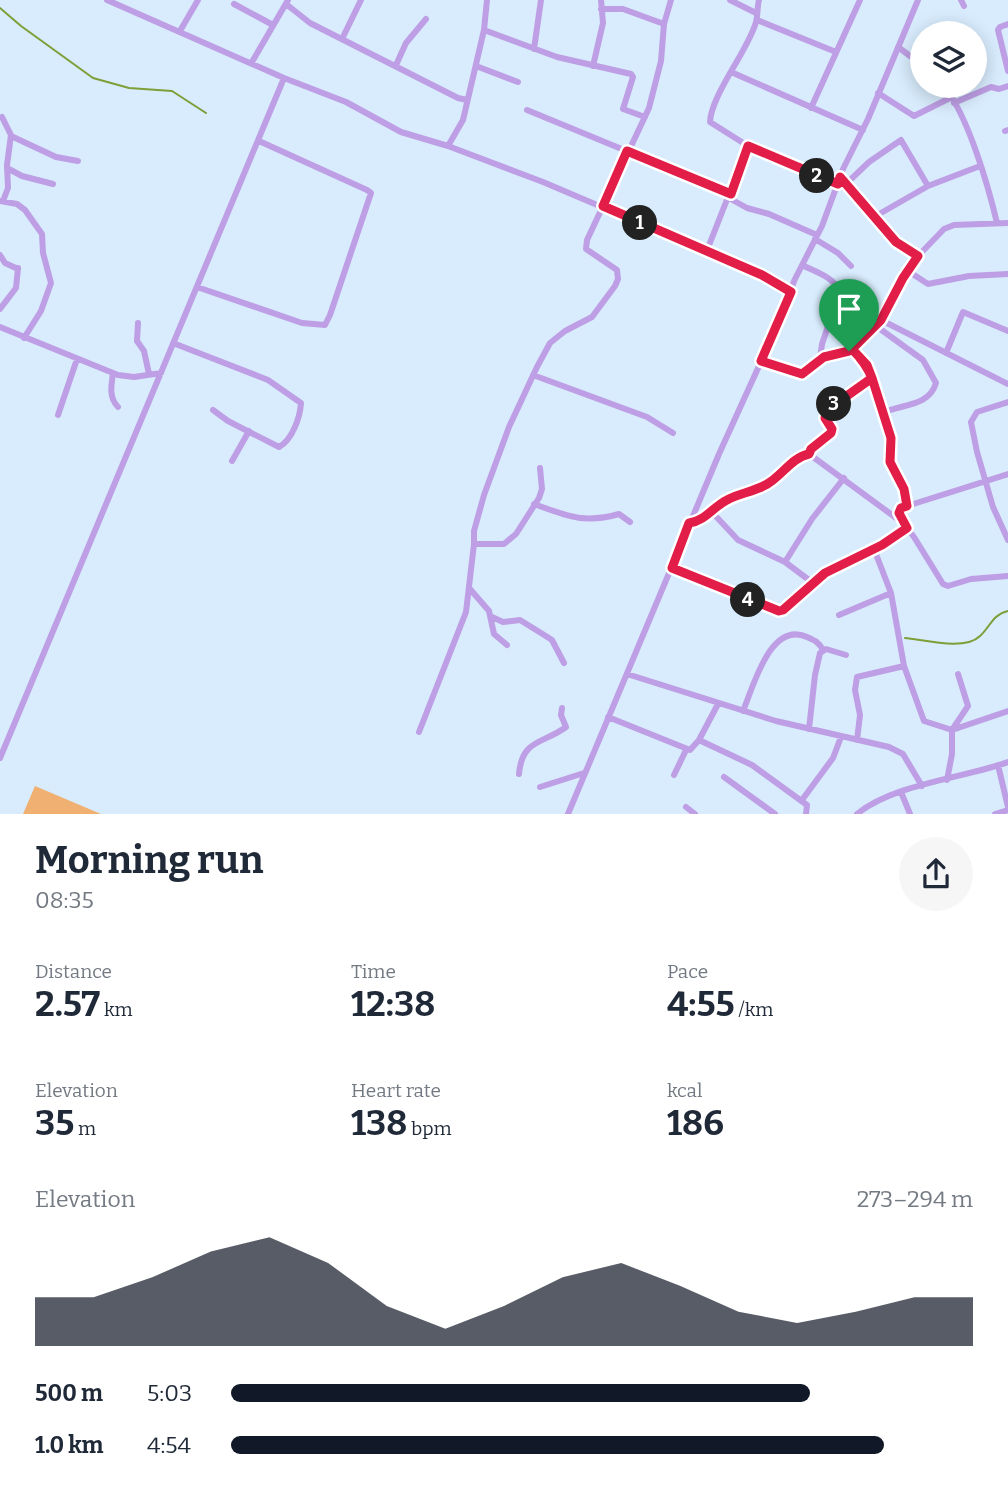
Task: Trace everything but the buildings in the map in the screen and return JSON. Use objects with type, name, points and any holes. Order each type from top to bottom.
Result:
[{"type":"street","points":[[107,0],[124,3],[284,78],[346,102],[401,132],[448,146],[603,206],[706,253],[762,275],[791,292]]},
{"type":"street","points":[[180,31],[198,0]]},
{"type":"street","points":[[342,39],[361,0]]},
{"type":"street","points":[[448,146],[463,120],[484,30],[488,0]]},
{"type":"street","points":[[534,49],[541,0]]},
{"type":"street","points":[[593,66],[603,23],[601,0]]},
{"type":"street","points":[[419,732],[466,612],[474,531],[509,427],[550,343],[565,331],[592,317],[618,279],[618,270],[586,249],[587,240],[645,117],[661,61],[664,24],[671,0]]},
{"type":"street","points":[[730,0],[757,16],[836,52]]},
{"type":"street","points":[[759,0],[757,16],[710,122],[748,146],[846,184],[896,242],[918,256]]},
{"type":"street","points":[[811,108],[860,0]]},
{"type":"street","points":[[568,814],[689,523],[918,0]]},
{"type":"street","points":[[252,62],[287,2],[310,23],[467,103]]},
{"type":"street","points":[[234,4],[273,25]]},
{"type":"street","points":[[601,9],[623,9],[664,24]]},
{"type":"street","points":[[396,65],[407,43],[426,19]]},
{"type":"street","points":[[1008,24],[998,30],[1008,71]]},
{"type":"street","points":[[484,30],[534,49],[593,66],[626,71],[633,75],[623,109],[645,117]]},
{"type":"street","points":[[898,47],[910,56]]},
{"type":"street","points":[[475,66],[518,82]]},
{"type":"street","points":[[731,72],[863,130]]},
{"type":"street","points":[[0,758],[284,78]]},
{"type":"street","points":[[878,93],[915,116],[991,87],[999,89],[1008,86]]},
{"type":"street","points":[[952,100],[987,181],[997,223]]},
{"type":"street","points":[[527,110],[730,196],[747,208],[769,214],[816,237],[851,266]]},
{"type":"street","points":[[2,117],[11,136],[7,168],[8,188],[1,201],[17,204],[25,210],[43,234],[43,253],[51,283],[41,311],[24,338]]},
{"type":"street","points":[[11,136],[56,157],[78,161]]},
{"type":"street","points":[[846,184],[870,162],[901,140],[928,186]]},
{"type":"street","points":[[197,287],[302,323],[325,325],[330,315],[371,193],[259,141]]},
{"type":"street","points":[[706,253],[748,146]]},
{"type":"street","points":[[874,217],[928,186],[980,166]]},
{"type":"street","points":[[7,168],[22,176],[53,184]]},
{"type":"street","points":[[761,361],[802,374],[824,357],[852,349],[878,323],[918,256],[944,229],[954,225],[1008,223]]},
{"type":"street","points":[[0,255],[5,263],[18,269],[16,288],[0,309]]},
{"type":"street","points":[[802,265],[825,276],[839,286],[840,291],[822,344],[820,361]]},
{"type":"street","points":[[908,271],[929,284],[944,283],[969,275],[1008,274]]},
{"type":"street","points":[[946,353],[962,312],[1008,331]]},
{"type":"street","points":[[138,323],[137,341],[144,351],[149,374]]},
{"type":"street","points":[[878,323],[1008,384]]},
{"type":"street","points":[[878,323],[923,360],[936,383],[933,391],[915,405],[882,412]]},
{"type":"street","points":[[0,327],[113,374],[134,377],[161,373]]},
{"type":"street","points":[[173,343],[268,380],[301,403],[293,430],[282,446],[276,447],[213,410]]},
{"type":"street","points":[[852,349],[867,365],[872,378],[891,438],[890,462],[904,489],[907,506]]},
{"type":"street","points":[[58,415],[77,359]]},
{"type":"street","points":[[113,374],[113,400],[118,407]]},
{"type":"street","points":[[533,375],[647,417],[673,433]]},
{"type":"street","points":[[809,454],[811,449],[832,432],[825,418],[827,410],[872,378]]},
{"type":"street","points":[[1008,402],[976,412],[971,419],[977,452],[993,507],[1008,540]]},
{"type":"street","points":[[232,461],[249,432]]},
{"type":"street","points":[[689,523],[704,519],[710,510],[725,500],[767,485],[801,456],[809,454],[905,526]]},
{"type":"street","points":[[474,544],[504,544],[516,534],[542,489],[540,468]]},
{"type":"street","points":[[1008,474],[901,508],[899,513],[943,584],[948,586],[971,579],[1008,576]]},
{"type":"street","points":[[785,562],[812,519],[844,478]]},
{"type":"street","points":[[534,504],[584,520],[619,514],[630,522]]},
{"type":"street","points":[[710,510],[738,540],[785,562],[813,583]]},
{"type":"street","points":[[672,568],[779,611],[832,569],[874,549],[905,526]]},
{"type":"street","points":[[874,549],[891,593],[904,666],[924,721],[952,730],[1008,711]]},
{"type":"street","points":[[470,589],[489,611],[494,634],[507,645]]},
{"type":"street","points":[[839,615],[891,593]]},
{"type":"street","points":[[492,617],[503,622],[520,620],[552,640],[564,663]]},
{"type":"street","points":[[743,711],[767,654],[782,639],[800,634],[816,641],[823,650],[846,655]]},
{"type":"street","points":[[809,729],[817,663],[823,650]]},
{"type":"street","points":[[857,740],[860,716],[855,690],[857,677],[904,666]]},
{"type":"street","points":[[627,674],[743,711],[841,737],[880,744],[903,754],[922,786]]},
{"type":"street","points":[[947,779],[953,754],[952,730],[968,706],[958,674]]},
{"type":"street","points":[[608,718],[687,750],[693,748],[699,740],[718,704]]},
{"type":"street","points":[[519,774],[521,759],[528,748],[566,727],[561,715],[562,708]]},
{"type":"street","points":[[802,800],[829,765],[841,737]]},
{"type":"street","points":[[699,740],[752,765],[802,800],[808,806],[806,814]]},
{"type":"street","points":[[674,775],[687,750]]},
{"type":"street","points":[[857,814],[882,799],[901,792],[1008,762]]},
{"type":"street","points":[[995,814],[1008,808],[998,765]]},
{"type":"street","points":[[540,787],[585,773]]},
{"type":"street","points":[[724,777],[775,814]]},
{"type":"street","points":[[901,792],[909,814]]},
{"type":"street","points":[[686,807],[695,814]]},
{"type":"shaded area","points":[[35,786],[101,814],[23,814]]},
{"type":"waterway","points":[[0,8],[93,78],[129,88],[172,91],[206,113]]},
{"type":"waterway","points":[[905,638],[965,643],[980,636],[995,618],[1008,611]]},
{"type":"route","points":[[849,351],[824,357],[807,373],[802,374],[761,361],[791,292],[762,275],[708,254],[603,206],[627,151],[731,194],[748,146],[838,184],[840,177],[896,242],[918,256],[881,320],[852,349],[867,365],[872,378],[827,410],[825,418],[832,432],[811,449],[809,454],[801,456],[771,482],[725,500],[710,510],[704,519],[689,523],[672,568],[779,611],[825,573],[882,545],[907,528],[899,513],[901,508],[907,506],[906,495],[890,462],[891,438],[870,371],[867,365],[863,360],[852,349],[849,351]]}]
